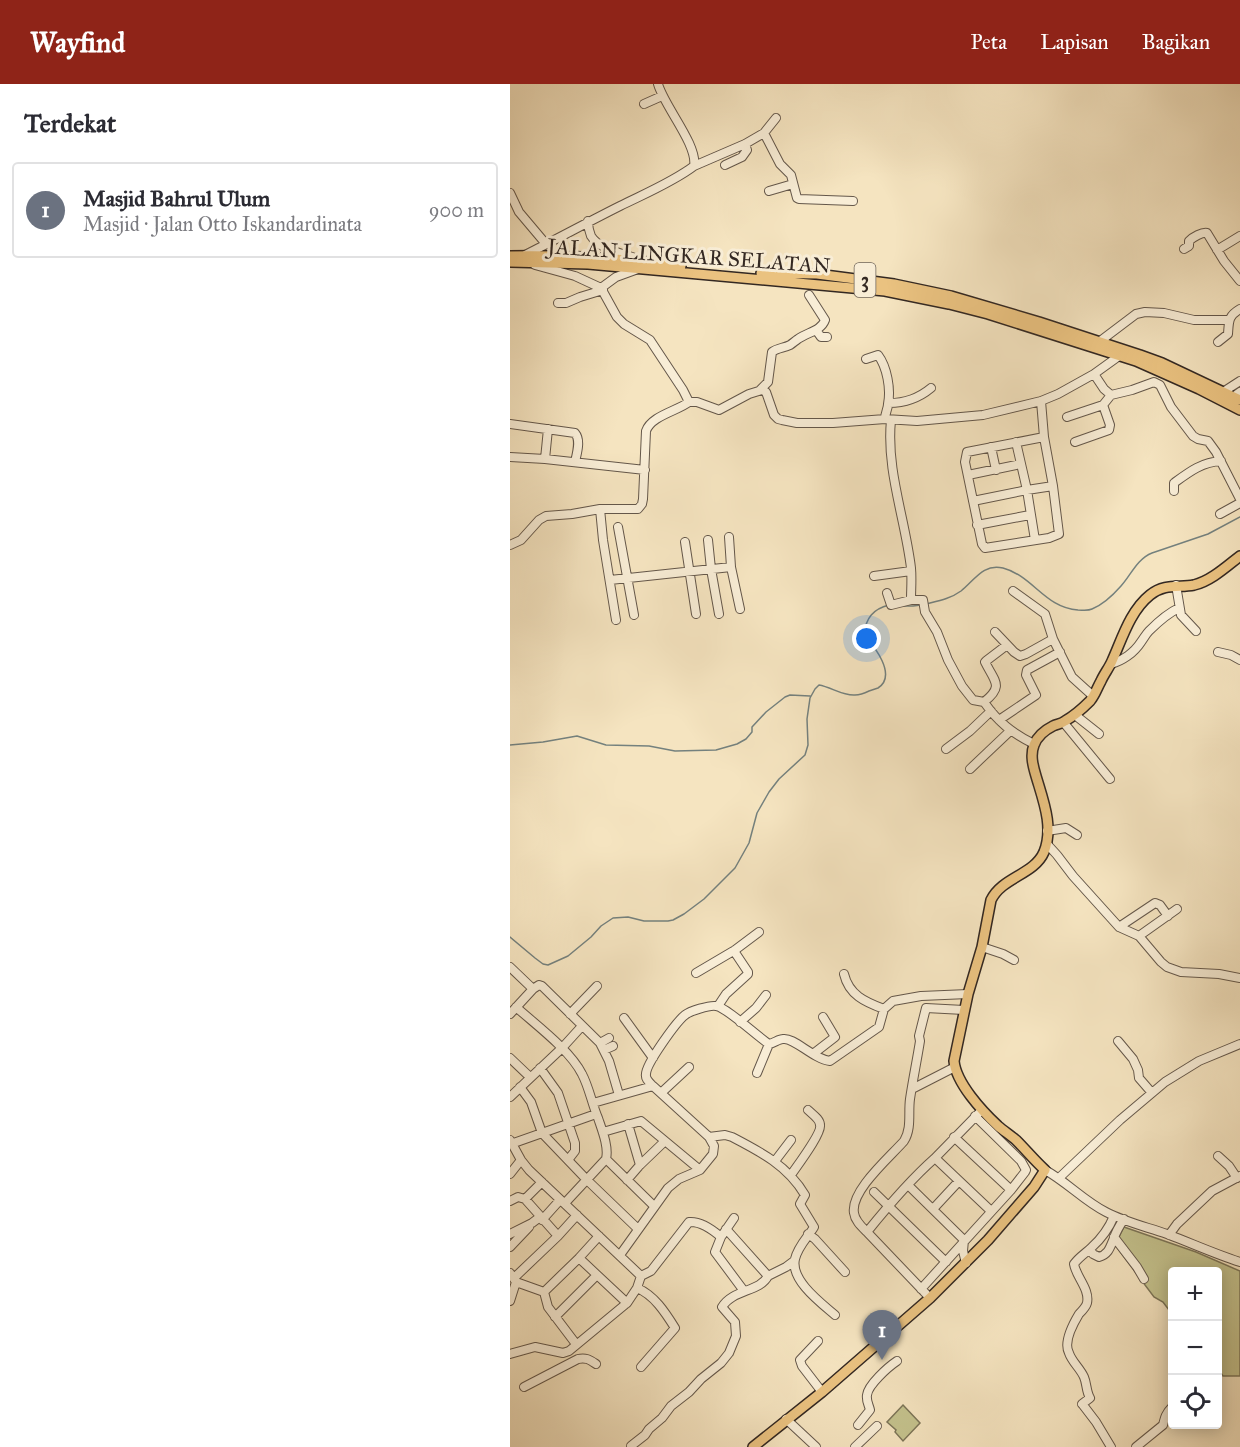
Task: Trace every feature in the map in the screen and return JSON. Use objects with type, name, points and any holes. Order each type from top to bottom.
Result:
[{"type":"main road","name":"JALAN LINGKAR SELATAN","points":[[510,256],[524,259],[817,274],[894,284],[1099,342],[1162,363],[1234,395]]},
{"type":"main road","name":"JALAN LINGKAR SELATAN","points":[[510,262],[524,259]]},
{"type":"main road","name":"JALAN LINGKAR SELATAN","points":[[950,300],[1153,368],[1240,410]]},
{"type":"main road","points":[[753,1447],[822,1392],[930,1298],[988,1240],[1046,1170],[1016,1141],[979,1113],[955,1067],[955,1055],[964,1010],[982,947],[989,905],[993,895],[1003,885],[1034,865],[1043,854],[1047,844],[1047,813],[1032,763],[1034,744],[1039,736],[1048,729],[1064,723],[1075,715],[1093,696],[1128,624],[1145,599],[1160,589],[1176,585],[1192,586],[1204,581],[1240,556]]},
{"type":"street","points":[[658,84],[662,96],[690,145],[695,157],[694,166]]},
{"type":"street","points":[[644,104],[662,96]]},
{"type":"street","points":[[524,259],[588,221],[694,166],[745,144],[764,133],[776,118]]},
{"type":"street","points":[[764,133],[780,164],[791,175],[799,199],[853,201]]},
{"type":"street","points":[[725,165],[744,155],[747,150],[745,144]]},
{"type":"street","points":[[769,191],[793,184]]},
{"type":"street","points":[[510,193],[519,212],[546,244]]},
{"type":"street","points":[[588,221],[591,235],[599,243],[641,264]]},
{"type":"street","points":[[1184,249],[1189,246],[1191,238],[1206,232],[1217,250],[1238,275]]},
{"type":"street","points":[[1217,250],[1240,236]]},
{"type":"street","points":[[524,259],[575,276],[602,289],[617,317],[650,340],[689,402]]},
{"type":"street","points":[[558,303],[566,303],[602,289],[641,264]]},
{"type":"street","points":[[510,545],[521,540],[543,517],[549,515],[600,509],[635,510],[640,507],[644,499],[648,425],[689,402],[697,402],[719,410],[760,390],[768,381],[772,352],[790,345],[824,324],[825,320],[809,295]]},
{"type":"street","points":[[1218,342],[1228,334],[1231,315],[1240,309]]},
{"type":"street","points":[[1099,342],[1136,314],[1145,312],[1200,320],[1229,320]]},
{"type":"street","points":[[816,330],[821,337],[827,337]]},
{"type":"street","points":[[866,359],[878,355],[882,361],[888,385],[889,436],[897,500],[911,571],[911,600]]},
{"type":"street","points":[[760,390],[766,392],[774,415],[778,419],[796,423],[888,419],[917,421],[974,416],[1041,401],[1058,394],[1094,374],[1119,356]]},
{"type":"street","points":[[1094,374],[1111,395]]},
{"type":"street","points":[[1160,385],[1172,376]]},
{"type":"street","points":[[1234,395],[1235,383],[1240,381]]},
{"type":"street","points":[[1067,417],[1103,405],[1111,395],[1152,383],[1160,385],[1171,407],[1195,438],[1205,440],[1210,444],[1221,461],[1240,501],[1220,514]]},
{"type":"street","points":[[889,403],[902,403],[931,388]]},
{"type":"street","points":[[1041,401],[1044,437],[1059,534],[1049,538],[987,549],[982,544],[977,525],[965,462],[967,452],[1044,437]]},
{"type":"street","points":[[1075,442],[1109,430],[1110,425],[1103,405]]},
{"type":"street","points":[[510,424],[574,432],[578,439],[576,462]]},
{"type":"street","points":[[545,459],[548,429]]},
{"type":"street","points":[[1016,442],[1035,540]]},
{"type":"street","points":[[991,447],[996,470]]},
{"type":"street","points":[[510,457],[645,470]]},
{"type":"street","points":[[1174,491],[1174,483],[1204,463],[1221,461]]},
{"type":"street","points":[[968,476],[1021,464]]},
{"type":"street","points":[[973,501],[1053,486]]},
{"type":"street","points":[[600,509],[616,620]]},
{"type":"street","points":[[977,525],[1030,515]]},
{"type":"street","points":[[618,527],[634,615]]},
{"type":"street","points":[[729,537],[731,567],[740,609]]},
{"type":"street","points":[[708,540],[719,614]]},
{"type":"street","points":[[685,542],[696,614]]},
{"type":"street","points":[[610,580],[731,567]]},
{"type":"street","points":[[874,576],[911,571]]},
{"type":"street","points":[[1176,585],[1181,615],[1196,632]]},
{"type":"street","points":[[1013,591],[1045,614],[1053,639],[1072,677],[1093,696]]},
{"type":"street","points":[[887,592],[891,604],[922,599],[925,612],[937,632],[948,660],[971,699],[984,702],[1010,731],[1034,744]]},
{"type":"street","points":[[1111,663],[1125,658],[1160,621],[1179,608]]},
{"type":"street","points":[[995,632],[1018,656],[1023,656],[1053,639]]},
{"type":"street","points":[[984,702],[997,687],[985,662],[1007,645]]},
{"type":"street","points":[[999,720],[1036,695],[1026,675],[1027,670],[1060,652]]},
{"type":"street","points":[[1218,652],[1240,660]]},
{"type":"street","points":[[946,749],[991,711]]},
{"type":"street","points":[[1075,715],[1099,734]]},
{"type":"street","points":[[1064,723],[1110,779]]},
{"type":"street","points":[[970,769],[1010,731]]},
{"type":"street","points":[[1047,831],[1066,828],[1077,835]]},
{"type":"street","points":[[1047,844],[1119,927],[1139,936],[1161,962],[1175,971],[1220,974],[1240,978]]},
{"type":"street","points":[[1119,927],[1155,903],[1160,905],[1168,916]]},
{"type":"street","points":[[1139,936],[1177,909]]},
{"type":"street","points":[[696,973],[735,950],[759,932]]},
{"type":"street","points":[[982,947],[1014,960]]},
{"type":"street","points":[[718,1006],[726,994],[748,974],[735,950]]},
{"type":"street","points":[[510,968],[533,989]]},
{"type":"street","points":[[844,974],[847,984],[860,998],[884,1009]]},
{"type":"street","points":[[510,1234],[541,1218],[562,1201],[587,1180],[606,1159],[607,1154],[603,1132],[583,1074],[562,1048],[513,1009],[533,989],[539,985],[542,986],[602,1047],[614,1073],[619,1095]]},
{"type":"street","points":[[570,1014],[597,986]]},
{"type":"street","points":[[757,1073],[770,1044],[783,1039],[790,1040],[825,1060],[832,1060],[879,1027],[884,1009],[891,1002],[921,996],[968,994]]},
{"type":"street","points":[[740,1022],[756,1008],[766,995]]},
{"type":"street","points":[[620,1255],[673,1183],[700,1170],[714,1149],[709,1137],[660,1093],[646,1076],[653,1058],[683,1016],[713,1006],[725,1009],[770,1044]]},
{"type":"street","points":[[930,1298],[854,1216],[855,1200],[860,1189],[907,1136],[909,1102],[921,1041],[919,1036],[926,1008],[964,1010]]},
{"type":"street","points":[[813,1054],[835,1037],[823,1017]]},
{"type":"street","points":[[624,1018],[653,1058]]},
{"type":"street","points":[[510,1097],[582,1026]]},
{"type":"street","points":[[602,1047],[609,1038]]},
{"type":"street","points":[[1119,1041],[1133,1059],[1139,1078],[1152,1093]]},
{"type":"street","points":[[1059,1178],[1164,1082],[1216,1053],[1240,1044]]},
{"type":"street","points":[[602,1047],[613,1046]]},
{"type":"street","points":[[510,1058],[530,1077]]},
{"type":"street","points":[[660,1093],[689,1067]]},
{"type":"street","points":[[912,1089],[955,1067]]},
{"type":"street","points":[[540,1068],[555,1087],[569,1123],[575,1147],[574,1153],[568,1160]]},
{"type":"street","points":[[520,1086],[531,1102],[542,1133],[638,1229]]},
{"type":"street","points":[[593,1103],[653,1086]]},
{"type":"street","points":[[791,1176],[817,1136],[820,1127],[819,1121],[808,1110]]},
{"type":"street","points":[[867,1232],[888,1206],[979,1113],[1024,1164],[1025,1173],[921,1289]]},
{"type":"street","points":[[596,1114],[511,1142],[521,1160],[542,1182],[641,1276]]},
{"type":"street","points":[[603,1132],[641,1121],[700,1170]]},
{"type":"street","points":[[628,1124],[640,1165]]},
{"type":"street","points":[[631,1446],[729,1353],[736,1336],[735,1322],[722,1307],[732,1296],[755,1287],[768,1276],[794,1261],[799,1248],[814,1228],[800,1204],[804,1194],[791,1176],[775,1161],[732,1137],[725,1135],[709,1137]]},
{"type":"street","points":[[954,1137],[1011,1190]]},
{"type":"street","points":[[775,1161],[791,1140]]},
{"type":"street","points":[[627,1180],[665,1141]]},
{"type":"street","points":[[1169,1235],[1212,1191],[1238,1177],[1218,1156]]},
{"type":"street","points":[[935,1158],[991,1211]]},
{"type":"street","points":[[606,1159],[654,1206]]},
{"type":"street","points":[[510,1174],[521,1160]]},
{"type":"street","points":[[1046,1170],[1114,1216],[1240,1262]]},
{"type":"street","points":[[933,1209],[959,1181]]},
{"type":"street","points":[[525,1199],[542,1182]]},
{"type":"street","points":[[908,1185],[964,1240]]},
{"type":"street","points":[[874,1192],[946,1262]]},
{"type":"street","points":[[510,1201],[518,1197],[525,1199],[558,1236]]},
{"type":"street","points":[[991,1211],[1015,1209]]},
{"type":"street","points":[[510,1301],[513,1278],[577,1215]]},
{"type":"street","points":[[1111,1447],[1082,1404],[1090,1398],[1086,1392],[1085,1378],[1072,1359],[1067,1343],[1074,1324],[1087,1301],[1087,1293],[1074,1264],[1104,1234],[1114,1216]]},
{"type":"street","points":[[734,1218],[721,1237],[715,1252],[744,1291]]},
{"type":"street","points":[[1090,1250],[1099,1257],[1103,1256],[1124,1219]]},
{"type":"street","points":[[641,1276],[649,1273],[690,1221],[721,1237]]},
{"type":"street","points":[[510,1247],[532,1223]]},
{"type":"street","points":[[726,1229],[768,1276]]},
{"type":"street","points":[[808,1234],[845,1272]]},
{"type":"street","points":[[544,1292],[599,1236]]},
{"type":"street","points":[[1114,1237],[1144,1279]]},
{"type":"street","points":[[964,1240],[963,1251],[966,1263]]},
{"type":"street","points":[[579,1258],[627,1303]]},
{"type":"street","points":[[794,1261],[797,1273],[805,1287],[835,1315]]},
{"type":"street","points":[[940,1269],[950,1279]]},
{"type":"street","points":[[555,1317],[597,1275]]},
{"type":"street","points":[[510,1354],[535,1347],[563,1353],[627,1303],[637,1288],[641,1276]]},
{"type":"street","points":[[513,1278],[544,1292]]},
{"type":"street","points":[[637,1288],[648,1294],[658,1304],[675,1328],[641,1367]]},
{"type":"street","points":[[544,1292],[548,1307],[574,1346],[578,1359]]},
{"type":"street","points":[[818,1341],[800,1360],[822,1392]]},
{"type":"street","points":[[524,1388],[578,1359],[589,1359],[596,1364]]},
{"type":"street","points":[[858,1425],[870,1410],[866,1399],[868,1389],[897,1361]]},
{"type":"street","points":[[1136,1447],[1163,1425],[1168,1411]]},
{"type":"street","points":[[786,1419],[816,1447]]},
{"type":"street","points":[[855,1447],[877,1426]]},
{"type":"street","points":[[761,1439],[769,1447]]},
{"type":"shaded area","points":[[1124,1227],[1196,1252],[1240,1271],[1240,1376],[1222,1375],[1222,1267],[1168,1267],[1168,1309],[1163,1302],[1154,1297],[1115,1245]]},
{"type":"shaded area","points":[[903,1405],[920,1423],[903,1441],[887,1422]]},
{"type":"waterway","points":[[926,604],[953,596],[984,570],[996,567],[1023,578],[1057,604],[1067,608],[1090,610],[1115,592],[1138,563],[1147,556],[1208,534],[1240,517]]},
{"type":"waterway","points":[[510,937],[543,964],[548,965],[568,956],[613,918],[628,917],[644,921],[673,920],[704,899],[735,868],[749,843],[757,813],[769,792],[779,779],[805,755],[808,745],[807,719],[810,698],[815,689],[819,685],[846,694],[857,695],[878,688],[884,682],[886,676],[882,660],[864,634],[866,623],[871,615],[889,605]]},
{"type":"waterway","points":[[902,606],[921,605]]},
{"type":"waterway","points":[[510,745],[577,736],[606,745],[649,746],[675,751],[716,750],[746,739],[752,732],[752,727],[785,697],[810,696]]},
{"type":"place","name":"Masjid Bahrul Ulum","points":[[882,1360]]}]
